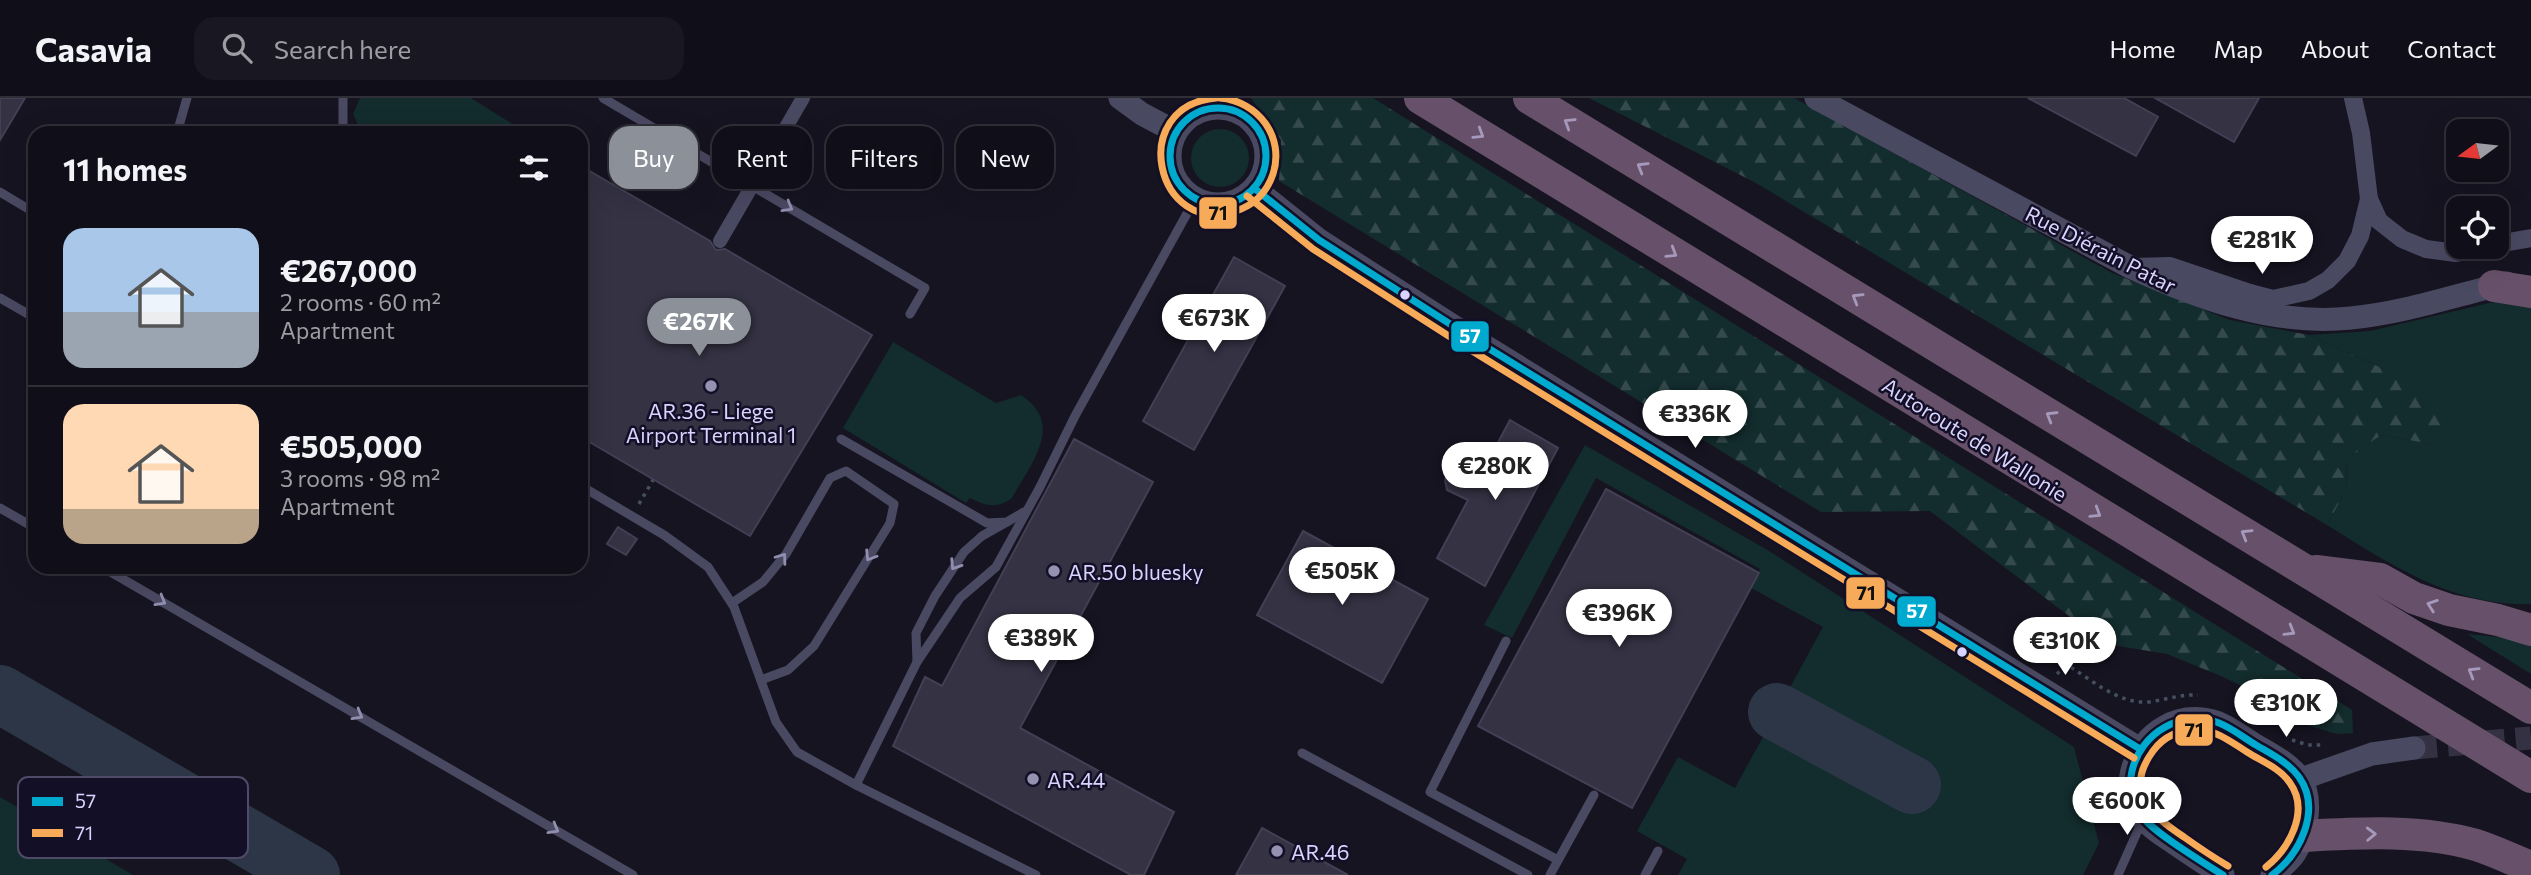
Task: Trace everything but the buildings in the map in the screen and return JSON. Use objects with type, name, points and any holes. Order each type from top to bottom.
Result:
[{"type":"highway","name":"Autoroute de Wallonie","points":[[1420,98],[2531,777]]},
{"type":"highway","points":[[1529,98],[2531,708]]},
{"type":"highway","points":[[2494,286],[2531,292]]},
{"type":"highway","points":[[2304,569],[2380,579],[2414,598],[2448,610],[2531,630]]},
{"type":"highway","points":[[2498,620],[2531,615]]},
{"type":"highway","points":[[2303,836],[2380,833],[2444,838],[2474,845],[2531,867]]},
{"type":"street","points":[[787,126],[803,98]]},
{"type":"street","points":[[1120,98],[1142,114],[1176,132]]},
{"type":"street","name":"Rue Diérain Patar","points":[[1816,98],[2130,267],[2182,290],[2232,307],[2316,320],[2353,318],[2531,279]]},
{"type":"street","points":[[2353,98],[2361,133],[2369,199],[2379,221],[2402,239],[2426,249],[2446,252]]},
{"type":"street","points":[[1221,108],[1238,113],[1253,123],[1262,138],[1266,155],[1263,173],[1254,188],[1242,198],[1226,204],[1210,204],[1195,199],[1177,181],[1170,156],[1176,132],[1188,118],[1204,110],[1221,108]]},
{"type":"street","points":[[1254,188],[1319,240],[1465,334],[2140,749]]},
{"type":"street","points":[[720,241],[750,189]]},
{"type":"street","points":[[2130,267],[2171,266],[2273,299],[2309,291],[2328,280],[2347,261],[2360,236],[2369,199]]},
{"type":"street","points":[[2509,242],[2531,238]]},
{"type":"street","points":[[2223,875],[2142,821],[2131,799],[2129,783],[2140,749],[2166,724],[2202,719],[2218,722],[2277,759],[2301,779],[2306,798],[2303,836],[2294,854],[2272,875]]},
{"type":"street","points":[[2301,779],[2372,754],[2414,748]]},
{"type":"lane","points":[[179,126],[187,98]]},
{"type":"lane","points":[[343,98],[344,126]]},
{"type":"lane","points":[[603,98],[712,162]]},
{"type":"lane","points":[[757,189],[925,288],[910,314]]},
{"type":"lane","points":[[0,192],[28,209]]},
{"type":"lane","points":[[856,785],[917,662],[960,598],[996,567],[1075,416],[1195,199]]},
{"type":"lane","points":[[0,298],[28,314]]},
{"type":"lane","points":[[841,439],[987,523],[1007,522]]},
{"type":"lane","points":[[732,603],[763,582],[786,554],[830,478],[846,471],[894,504],[890,523],[814,646],[788,670],[761,680]]},
{"type":"lane","points":[[588,490],[664,535],[708,566],[732,603],[776,722],[797,752],[856,785],[1035,875]]},
{"type":"lane","points":[[0,508],[28,524]]},
{"type":"lane","points":[[917,662],[916,633],[935,596],[964,552],[982,536],[1027,510]]},
{"type":"lane","points":[[114,574],[633,875]]},
{"type":"lane","points":[[1506,641],[1430,792],[1558,860]]},
{"type":"lane","points":[[1302,753],[1528,875]]},
{"type":"lane","points":[[1550,875],[1594,795]]},
{"type":"lane","points":[[2118,875],[2142,821]]},
{"type":"lane","points":[[1645,875],[1658,851]]},
{"type":"green space","points":[[360,98],[471,98],[516,126],[359,126],[353,114]]},
{"type":"green space","points":[[1251,98],[1373,98],[2352,710],[2353,733],[2337,734],[2303,724],[2263,696],[2167,654],[2106,644],[1930,511],[1821,512],[1279,181],[1281,140]]},
{"type":"green space","points":[[1589,98],[1794,98],[2112,273],[2230,320],[2309,335],[2384,369],[2454,413],[2452,431],[2436,445],[2381,435],[2347,459],[2346,490],[2327,525],[1756,183]]},
{"type":"green space","points":[[1220,129],[1231,131],[1244,142],[1249,158],[1247,169],[1236,182],[1220,187],[1209,185],[1196,174],[1191,158],[1193,147],[1204,134]]},
{"type":"green space","points":[[2512,300],[2531,302],[2531,604],[2503,603],[2449,591],[2398,568],[2327,525],[2346,490],[2347,459],[2381,435],[2436,445],[2384,369],[2309,335],[2370,331]]},
{"type":"green space","points":[[893,342],[996,403],[1021,395],[1034,406],[1041,419],[1043,432],[1040,445],[1035,459],[1012,498],[996,505],[970,498],[966,503],[843,428]]},
{"type":"green space","points":[[1585,445],[1769,551],[2074,747],[2099,843],[2083,875],[1678,875],[1687,859],[1637,831],[1678,757],[1735,788],[1823,627],[1751,588],[1760,569],[1596,478],[1512,638],[1484,625]]},
{"type":"green space","points":[[2467,634],[2531,640],[2531,674]]},
{"type":"green space","points":[[0,797],[18,808],[18,858],[104,858],[133,875],[0,875]]},
{"type":"taxiway","points":[[0,694],[143,777]]},
{"type":"taxiway","points":[[1777,712],[1912,785]]},
{"type":"taxiway","points":[[248,838],[311,875]]},
{"type":"tunnel","points":[[2414,748],[2531,738]]},
{"type":"transit line","name":"71","points":[[1216,98],[1188,106],[1170,123],[1162,144],[1162,168],[1171,189],[1186,206],[1208,214],[1236,211],[1254,201],[1270,181],[1276,160],[1272,134],[1257,114],[1246,106],[1220,98]]},
{"type":"transit line","name":"57","points":[[1218,108],[1236,112],[1252,122],[1262,138],[1266,156],[1262,174],[1252,190],[1236,200],[1218,204],[1200,200],[1184,190],[1174,174],[1170,156],[1174,138],[1184,122],[1200,112],[1218,108]]},
{"type":"transit line","name":"57","points":[[1254,188],[1319,240],[1475,340],[2140,749]]},
{"type":"transit line","name":"71","points":[[1247,196],[1313,249],[1469,349],[2134,758]]},
{"type":"transit line","name":"57","points":[[2223,875],[2149,824],[2131,796],[2132,771],[2144,745],[2165,727],[2178,722],[2205,719],[2224,725],[2279,759],[2299,777],[2306,790],[2308,803],[2305,830],[2291,855],[2272,875]]},
{"type":"transit line","name":"71","points":[[2228,866],[2172,829],[2145,801],[2141,790],[2144,766],[2157,746],[2179,732],[2199,730],[2218,735],[2276,769],[2290,783],[2298,805],[2294,829],[2282,850],[2266,867]]},
{"type":"place","name":"AR.36 - Liege Airport Terminal 1","points":[[711,386]]},
{"type":"place","name":"AR.50 bluesky","points":[[1054,571]]},
{"type":"place","name":"AR.44","points":[[1033,779]]},
{"type":"place","name":"AR.46","points":[[1277,851]]}]
